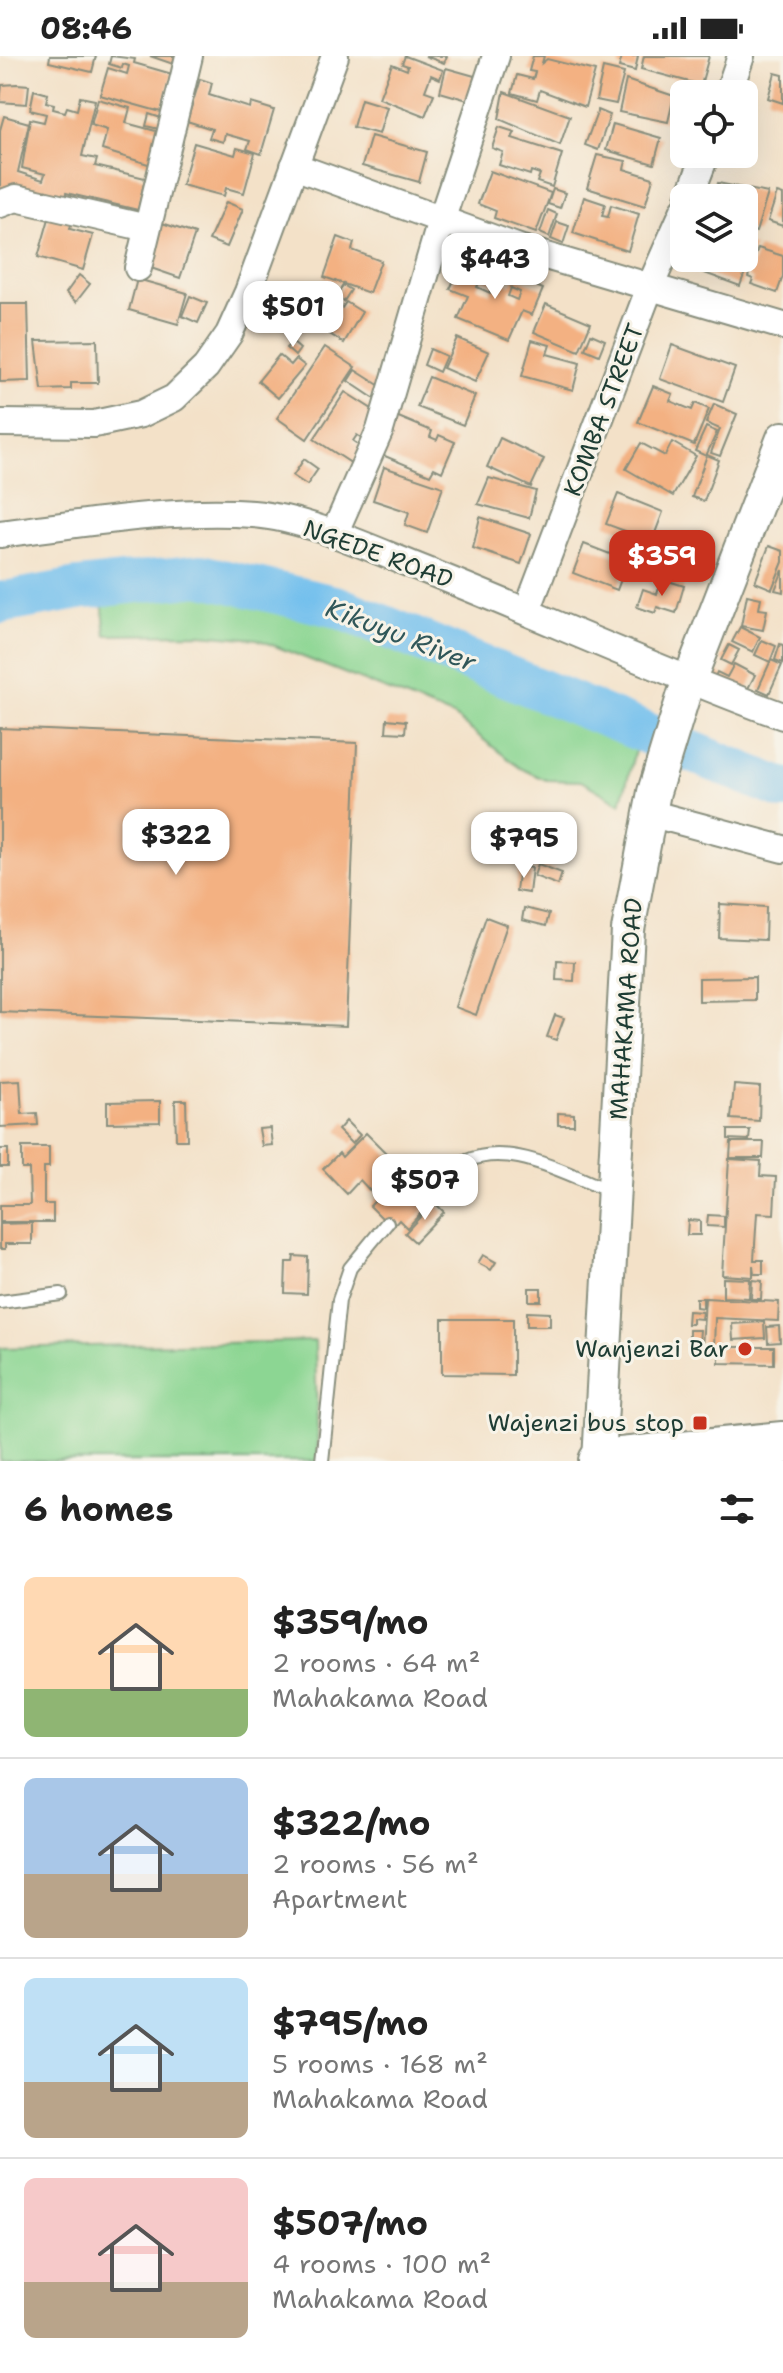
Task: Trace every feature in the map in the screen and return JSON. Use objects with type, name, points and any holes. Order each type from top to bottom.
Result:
[{"type":"highway","points":[[600,1461],[783,1443]]},
{"type":"street","points":[[138,268],[189,56]]},
{"type":"street","points":[[0,423],[94,424],[141,414],[174,398],[206,367],[229,334],[335,56]]},
{"type":"street","points":[[334,534],[380,430],[441,221],[496,56]]},
{"type":"street","points":[[733,80],[741,56]]},
{"type":"street","points":[[294,166],[441,221],[783,326]]},
{"type":"street","points":[[0,204],[16,198],[147,228]]},
{"type":"street","name":"KOMBA STREET","points":[[527,611],[670,242]]},
{"type":"street","name":"MAHAKAMA ROAD","points":[[600,1461],[628,930],[652,803],[687,688],[783,438]]},
{"type":"street","name":"NGEDE ROAD","points":[[0,534],[171,516],[255,514],[334,534],[527,611],[687,688],[783,716]]},
{"type":"street","points":[[652,803],[783,849]]},
{"type":"lane","points":[[424,1188],[467,1161],[486,1155],[523,1158],[614,1192]]},
{"type":"lane","points":[[322,1461],[339,1300],[350,1268],[387,1223]]},
{"type":"lane","points":[[0,1302],[61,1294]]},
{"type":"green space","points":[[217,586],[374,629],[636,747],[621,804],[581,781],[546,780],[520,768],[453,716],[257,639],[200,634],[106,635],[101,592]]},
{"type":"green space","points":[[315,1341],[318,1461],[0,1461],[0,1348]]},
{"type":"building","points":[[50,56],[96,56],[92,72],[49,62]]},
{"type":"building","points":[[111,56],[135,59],[134,63],[172,74],[161,112],[100,95],[108,68],[127,74],[129,66],[123,64],[122,68],[109,64]]},
{"type":"building","points":[[150,56],[179,56],[176,65]]},
{"type":"building","points":[[405,56],[443,70],[440,79],[431,75],[425,91],[434,94],[425,116],[379,98],[392,64],[407,70],[408,66],[402,64]]},
{"type":"building","points":[[425,56],[447,56],[444,63]]},
{"type":"building","points":[[533,56],[544,56],[542,63],[547,59],[595,71],[585,107],[540,90],[537,100],[512,93],[517,75],[533,79],[535,72],[529,71]]},
{"type":"building","points":[[622,56],[638,56],[635,71],[619,67]]},
{"type":"building","points":[[644,56],[709,56],[702,80],[682,80],[641,69]]},
{"type":"building","points":[[446,68],[478,77],[471,101],[440,92]]},
{"type":"building","points":[[603,68],[624,73],[616,104],[596,100]]},
{"type":"building","points":[[775,73],[783,75],[783,103],[768,98]]},
{"type":"building","points":[[200,79],[212,83],[209,95],[250,108],[251,103],[274,110],[261,154],[247,149],[250,141],[225,134],[223,142],[209,138],[212,129],[187,121]]},
{"type":"building","points":[[626,80],[670,95],[668,122],[619,112]]},
{"type":"building","points":[[2,85],[29,85],[27,104],[0,102]]},
{"type":"building","points":[[34,90],[48,94],[46,102],[54,104],[53,109],[65,112],[67,107],[77,110],[80,97],[95,100],[82,156],[97,159],[95,166],[145,178],[138,210],[66,193],[63,206],[0,192],[0,130],[4,116],[29,123],[18,172],[43,180],[45,174],[22,168],[30,119],[44,122],[46,114],[30,110]]},
{"type":"building","points":[[504,92],[570,116],[560,145],[499,119]]},
{"type":"building","points":[[98,99],[130,108],[126,123],[167,134],[158,167],[102,150],[107,130],[91,125]]},
{"type":"building","points":[[361,99],[387,107],[379,134],[353,127]]},
{"type":"building","points":[[598,110],[610,115],[598,150],[585,145]]},
{"type":"building","points":[[149,114],[161,118],[159,129],[146,126]]},
{"type":"building","points":[[613,124],[661,138],[654,164],[606,150]]},
{"type":"building","points":[[499,127],[515,132],[512,138],[562,154],[552,187],[537,182],[540,174],[531,171],[530,175],[499,165],[503,152],[492,148]]},
{"type":"building","points":[[371,136],[427,152],[419,182],[362,166]]},
{"type":"building","points":[[194,143],[235,155],[237,148],[255,153],[244,193],[226,188],[224,196],[182,185]]},
{"type":"building","points":[[597,155],[626,161],[624,169],[653,178],[645,206],[587,188]]},
{"type":"building","points":[[490,171],[551,193],[536,233],[494,218],[496,211],[478,204]]},
{"type":"building","points":[[553,189],[565,193],[560,208],[548,204]]},
{"type":"building","points":[[758,191],[768,193],[758,226]]},
{"type":"building","points":[[777,193],[783,195],[783,226],[768,221]]},
{"type":"building","points":[[584,197],[605,204],[602,216],[608,217],[611,205],[639,214],[628,251],[573,233]]},
{"type":"building","points":[[226,202],[243,209],[227,247],[209,240]]},
{"type":"building","points":[[548,210],[557,214],[549,237],[540,233]]},
{"type":"building","points":[[50,215],[72,221],[70,229],[93,235],[83,270],[38,257]]},
{"type":"building","points":[[557,222],[569,226],[563,244],[551,239]]},
{"type":"building","points":[[162,223],[195,234],[180,278],[148,267]]},
{"type":"building","points":[[338,237],[354,243],[352,250],[381,261],[369,293],[324,277]]},
{"type":"building","points":[[758,248],[783,256],[783,276],[777,293],[751,284],[753,279],[748,277],[750,272],[758,272]]},
{"type":"building","points":[[479,267],[511,285],[515,277],[543,289],[532,315],[522,311],[509,340],[458,319],[468,296],[450,289],[459,269],[475,276]],"holes":[[[481,278],[494,283],[490,293],[477,287]],[[511,288],[520,292],[517,300],[508,296]]]},
{"type":"building","points":[[702,272],[745,272],[740,286]]},
{"type":"building","points":[[79,275],[90,284],[76,302],[66,293]]},
{"type":"building","points":[[137,279],[187,293],[178,324],[129,310]]},
{"type":"building","points":[[343,285],[351,290],[344,301],[337,296]]},
{"type":"building","points":[[320,288],[337,298],[334,303],[342,308],[346,302],[362,312],[344,343],[303,317]]},
{"type":"building","points":[[190,296],[207,303],[198,323],[182,316]]},
{"type":"building","points":[[0,304],[28,304],[30,381],[0,382]]},
{"type":"building","points":[[546,304],[591,323],[579,351],[534,332]]},
{"type":"building","points":[[591,334],[605,340],[599,355],[585,349]]},
{"type":"building","points":[[457,338],[489,352],[475,382],[443,368]]},
{"type":"building","points":[[97,340],[98,383],[71,383],[71,389],[42,390],[36,341]]},
{"type":"building","points":[[532,340],[550,345],[547,354],[580,363],[573,390],[522,376]]},
{"type":"building","points":[[292,342],[300,349],[295,356],[286,348]]},
{"type":"building","points":[[672,345],[735,368],[723,402],[660,379]]},
{"type":"building","points":[[325,347],[355,367],[307,439],[277,418]]},
{"type":"building","points":[[430,349],[446,356],[439,372],[424,365]]},
{"type":"building","points":[[279,355],[291,365],[296,359],[305,366],[278,398],[258,381]]},
{"type":"building","points":[[355,370],[388,391],[381,403],[348,381]]},
{"type":"building","points":[[429,377],[475,396],[463,425],[417,407]]},
{"type":"building","points":[[653,386],[673,394],[670,401],[692,410],[695,403],[709,409],[694,445],[638,422]]},
{"type":"building","points":[[345,392],[375,411],[365,440],[357,435],[353,441],[364,449],[354,465],[314,439]]},
{"type":"building","points":[[714,404],[737,414],[720,456],[711,453],[720,429],[706,423]]},
{"type":"building","points":[[396,416],[432,431],[430,437],[437,440],[439,435],[455,442],[442,472],[434,468],[430,475],[380,454]]},
{"type":"building","points":[[706,427],[717,432],[706,456],[695,451]]},
{"type":"building","points":[[500,438],[544,459],[531,487],[487,467]]},
{"type":"building","points":[[672,442],[696,456],[673,496],[626,469],[641,443],[665,456]]},
{"type":"building","points":[[707,455],[719,460],[704,501],[692,497]]},
{"type":"building","points":[[304,459],[318,469],[307,485],[293,476]]},
{"type":"building","points":[[384,467],[443,487],[427,533],[405,525],[409,512],[373,500]]},
{"type":"building","points":[[489,478],[536,491],[529,518],[478,504]]},
{"type":"building","points":[[618,494],[663,512],[652,541],[606,524]]},
{"type":"building","points":[[480,517],[531,534],[521,564],[473,548]]},
{"type":"building","points":[[584,544],[615,556],[617,550],[630,555],[617,590],[573,573]]},
{"type":"building","points":[[769,546],[783,551],[783,562],[772,589],[755,582]]},
{"type":"building","points":[[681,556],[695,561],[689,579],[676,575]]},
{"type":"building","points":[[783,570],[783,592],[775,590]]},
{"type":"building","points":[[662,579],[684,586],[676,613],[657,607],[655,613],[637,607],[643,589],[657,594]]},
{"type":"building","points":[[747,595],[761,598],[759,609],[767,610],[763,630],[741,626]]},
{"type":"building","points":[[740,627],[760,637],[753,652],[732,642]]},
{"type":"building","points":[[762,640],[776,646],[770,662],[755,655]]},
{"type":"building","points":[[780,644],[783,645],[783,663],[775,660]]},
{"type":"building","points":[[729,645],[739,650],[731,665],[721,660]]},
{"type":"building","points":[[771,660],[782,665],[769,694],[758,689]]},
{"type":"building","points":[[734,664],[755,675],[743,698],[713,681],[717,672],[727,677]]},
{"type":"building","points":[[387,719],[406,721],[405,733],[386,732]]},
{"type":"building","points":[[0,728],[357,743],[346,1026],[0,1012]]},
{"type":"building","points":[[538,864],[562,873],[558,885],[534,876]]},
{"type":"building","points":[[519,866],[532,868],[529,893],[516,891]]},
{"type":"building","points":[[720,904],[766,907],[765,940],[719,938]]},
{"type":"building","points":[[524,908],[549,914],[546,926],[522,920]]},
{"type":"building","points":[[486,917],[507,925],[476,1015],[455,1007]]},
{"type":"building","points":[[557,961],[575,962],[574,981],[556,980]]},
{"type":"building","points":[[755,977],[755,1000],[699,1001],[699,978]]},
{"type":"building","points":[[555,1015],[564,1018],[556,1040],[547,1037]]},
{"type":"building","points":[[20,1080],[22,1114],[37,1113],[38,1125],[0,1127],[0,1081]]},
{"type":"building","points":[[734,1085],[760,1087],[759,1121],[731,1119]]},
{"type":"building","points":[[175,1100],[186,1100],[187,1140],[176,1140]]},
{"type":"building","points":[[160,1101],[160,1122],[107,1123],[107,1102]]},
{"type":"building","points":[[558,1113],[574,1114],[574,1125],[558,1125]]},
{"type":"building","points":[[346,1121],[360,1135],[352,1144],[338,1130]]},
{"type":"building","points":[[270,1128],[272,1145],[262,1146],[259,1129]]},
{"type":"building","points":[[728,1130],[750,1130],[749,1140],[728,1139]]},
{"type":"building","points":[[366,1133],[399,1166],[372,1193],[360,1180],[347,1194],[323,1169],[339,1153],[342,1157]]},
{"type":"building","points":[[731,1142],[764,1142],[763,1158],[730,1158]]},
{"type":"building","points":[[22,1147],[49,1147],[49,1167],[44,1167],[44,1204],[53,1204],[53,1222],[0,1222],[0,1205],[30,1205],[29,1169],[22,1169]]},
{"type":"building","points":[[0,1149],[8,1149],[8,1167],[0,1167]]},
{"type":"building","points":[[729,1159],[761,1161],[760,1176],[776,1177],[774,1214],[757,1213],[754,1260],[763,1260],[763,1274],[754,1274],[753,1265],[753,1277],[722,1275]]},
{"type":"building","points":[[405,1169],[435,1198],[407,1228],[399,1220],[392,1228],[370,1206]]},
{"type":"building","points":[[434,1202],[444,1212],[415,1242],[405,1233]]},
{"type":"building","points":[[708,1215],[724,1216],[724,1227],[707,1226]]},
{"type":"building","points":[[688,1220],[700,1221],[700,1235],[687,1235]]},
{"type":"building","points":[[32,1223],[32,1244],[5,1244],[5,1249],[0,1249],[0,1224]]},
{"type":"building","points":[[483,1255],[496,1262],[491,1270],[478,1263]]},
{"type":"building","points":[[294,1256],[308,1257],[307,1294],[285,1293],[286,1262],[293,1262]]},
{"type":"building","points":[[723,1278],[750,1279],[749,1298],[723,1297]]},
{"type":"building","points":[[752,1280],[762,1281],[761,1299],[751,1299]]},
{"type":"building","points":[[529,1288],[541,1288],[541,1301],[529,1301]]},
{"type":"building","points":[[696,1298],[703,1298],[703,1308],[696,1307]]},
{"type":"building","points":[[705,1298],[779,1302],[778,1321],[715,1318],[714,1348],[702,1348]]},
{"type":"building","points":[[688,1311],[702,1312],[701,1319],[692,1318],[692,1324],[687,1324]]},
{"type":"building","points":[[527,1312],[550,1313],[550,1326],[527,1326]]},
{"type":"building","points":[[442,1319],[513,1319],[513,1375],[442,1374]]},
{"type":"building","points":[[764,1322],[765,1338],[733,1340],[732,1324]]},
{"type":"building","points":[[779,1326],[780,1342],[768,1343],[767,1327]]},
{"type":"building","points":[[689,1330],[700,1330],[699,1342],[689,1342]]},
{"type":"building","points":[[719,1347],[774,1347],[774,1364],[719,1363]]},
{"type":"waterway","name":"Kikuyu River","points":[[0,603],[78,589],[200,575],[338,607],[783,789]]},
{"type":"place","name":"Wanjenzi Bar","points":[[745,1349]]},
{"type":"place","name":"Wajenzi bus stop","points":[[700,1423]]}]
